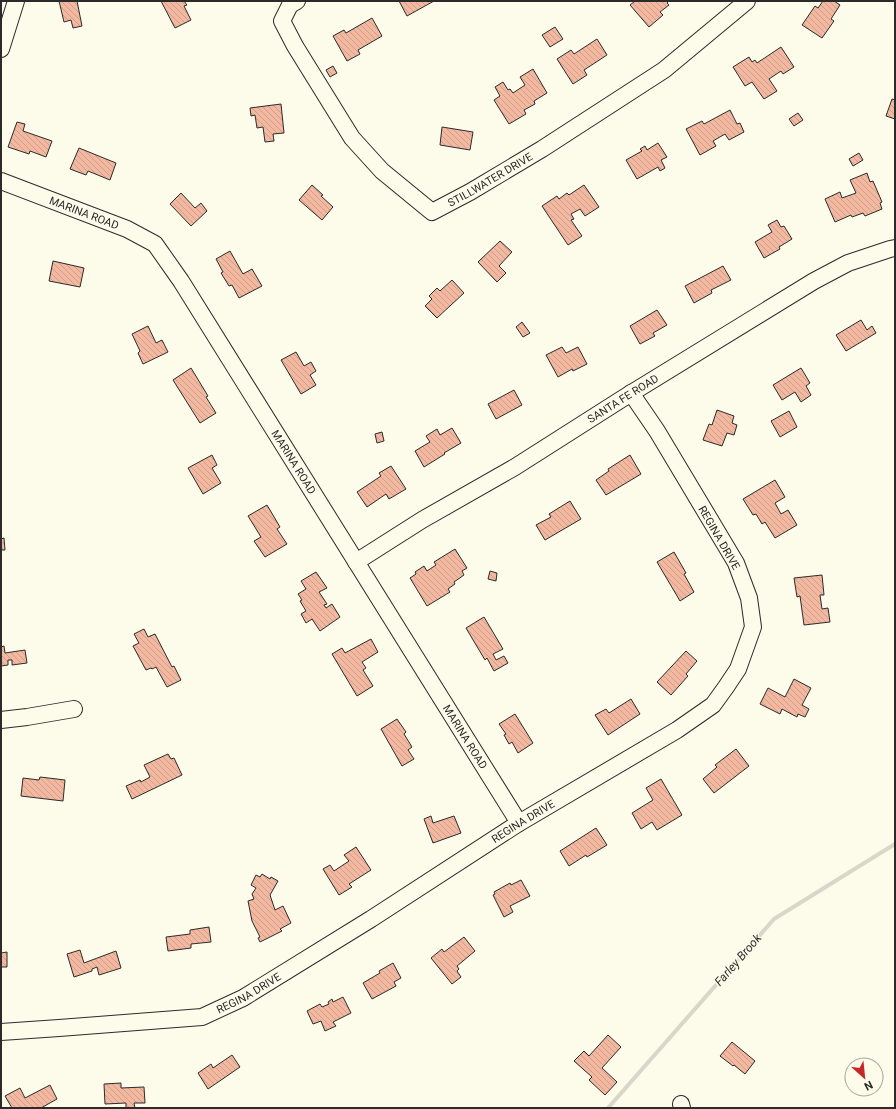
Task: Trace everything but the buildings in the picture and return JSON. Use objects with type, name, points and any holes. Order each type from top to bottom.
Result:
[{"type":"street","points":[[1,49],[16,1]]},
{"type":"street","name":"STILLWATER DRIVE","points":[[297,1],[290,5],[282,20],[294,46],[352,138],[382,171],[432,212],[470,192],[542,149],[664,70],[747,1]]},
{"type":"street","name":"MARINA ROAD","points":[[1,181],[127,229],[155,244],[181,281],[519,823]]},
{"type":"street","name":"SANTA FE ROAD","points":[[356,562],[422,520],[515,467],[631,393],[814,281],[848,263],[895,248]]},
{"type":"street","name":"REGINA DRIVE","points":[[1,1032],[202,1017],[243,998],[371,919],[519,823],[677,730],[713,705],[738,669],[753,626],[749,598],[736,563],[657,431],[631,393]]},
{"type":"street","points":[[1,720],[74,709]]},
{"type":"waterway","name":"Farley Brook","points":[[608,1108],[774,919],[895,844]]}]
